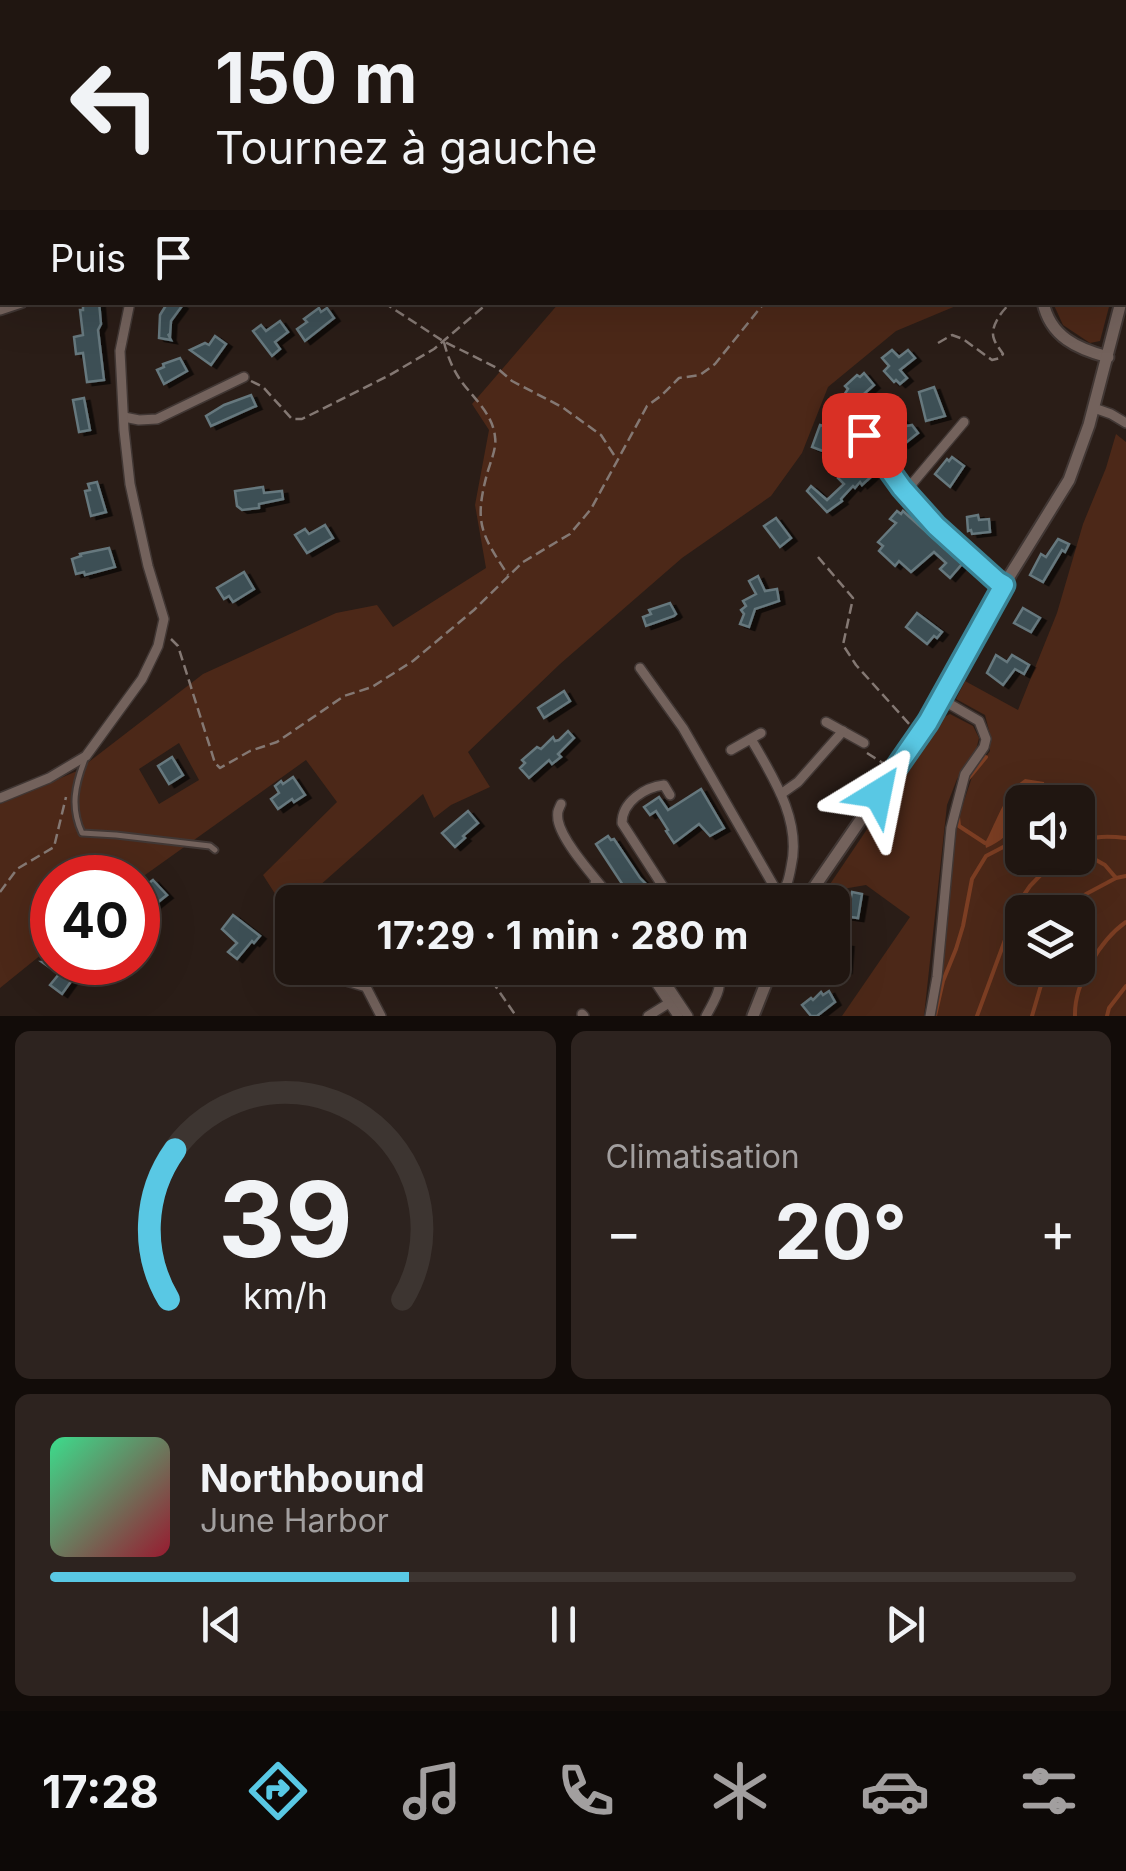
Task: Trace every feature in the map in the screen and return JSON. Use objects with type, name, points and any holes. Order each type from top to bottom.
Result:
[{"type":"street","points":[[0,798],[49,778],[86,756],[142,679],[158,646],[164,620],[130,484],[124,417],[120,351],[129,305]]},
{"type":"street","points":[[1044,305],[1052,325],[1068,341],[1108,358]]},
{"type":"street","points":[[816,885],[919,736],[1069,480],[1080,455],[1120,309]]},
{"type":"street","points":[[124,417],[157,418],[244,376]]},
{"type":"street","points":[[1094,408],[1126,423]]},
{"type":"street","points":[[905,492],[964,422]]},
{"type":"street","points":[[864,435],[905,492],[936,526],[1004,585]]},
{"type":"street","points":[[640,668],[684,728],[773,885]]},
{"type":"street","points":[[930,1016],[951,828],[964,774],[984,748],[986,739],[979,721],[942,699]]},
{"type":"street","points":[[826,722],[864,743]]},
{"type":"street","points":[[781,794],[798,782],[844,731]]},
{"type":"street","points":[[731,750],[756,736],[781,794],[794,834],[795,852],[787,885]]},
{"type":"street","points":[[662,885],[622,823],[622,812],[628,802],[658,785],[664,786],[670,795]]},
{"type":"street","points":[[561,804],[561,830],[600,885]]},
{"type":"street","points":[[592,876],[596,885]]},
{"type":"street","points":[[357,985],[366,988],[381,1016]]},
{"type":"street","points":[[657,985],[678,1016]]},
{"type":"street","points":[[667,985],[688,1016]]},
{"type":"street","points":[[706,1016],[721,985]]},
{"type":"street","points":[[753,1016],[765,985]]},
{"type":"street","points":[[648,1016],[669,1003]]},
{"type":"lane","points":[[86,756],[74,808],[82,834],[210,846],[215,850]]},
{"type":"path","points":[[389,305],[443,341],[562,407],[601,435],[616,458]]},
{"type":"path","points":[[244,376],[263,387],[296,420],[388,376],[443,341],[485,305]]},
{"type":"path","points":[[161,633],[178,646],[215,763],[220,768],[276,742],[344,696],[372,687],[413,661],[474,610],[522,562],[570,534],[590,509],[647,406],[679,378],[700,374],[716,364],[763,305]]},
{"type":"path","points":[[938,343],[952,336],[992,360],[1000,358],[993,330],[1009,305]]},
{"type":"path","points":[[443,341],[459,378],[491,420],[496,439],[484,484],[481,527],[508,576]]},
{"type":"path","points":[[818,557],[853,598],[843,645],[919,736]]},
{"type":"path","points":[[864,743],[864,751],[888,766]]},
{"type":"path","points":[[0,892],[17,869],[54,847],[66,796],[77,782]]},
{"type":"path","points":[[494,985],[516,1016]]},
{"type":"shaded area","points":[[557,305],[958,305],[896,331],[828,387],[802,453],[771,496],[682,558],[560,664],[468,752],[490,787],[451,805],[434,818],[423,794],[320,885],[275,885],[275,894],[263,875],[337,802],[306,760],[160,864],[160,855],[30,855],[30,964],[0,988],[0,804],[77,771],[203,674],[336,613],[377,605],[393,627],[486,568],[475,505],[489,430],[472,404]],"holes":[[[179,743],[199,780],[159,804],[139,769]]]},
{"type":"shaded area","points":[[1054,305],[1109,305],[1100,341],[1090,343],[1063,325]]},
{"type":"shaded area","points":[[1116,434],[1126,442],[1126,1016],[935,1016],[954,831],[972,777],[990,751],[985,715],[956,699],[965,681],[1018,710],[1057,613],[1083,524]]},
{"type":"shaded area","points":[[950,714],[973,726],[979,738],[975,754],[957,779],[947,805],[924,1016],[842,1016],[910,917],[866,885],[829,885],[942,718]]},
{"type":"shaded area","points":[[1025,779],[1044,785],[1018,785]]},
{"type":"shaded area","points":[[1005,802],[1005,836],[986,848]]},
{"type":"building","points":[[83,305],[99,305],[104,380],[87,382],[83,353],[76,354],[74,337],[83,335]]},
{"type":"building","points":[[166,305],[182,306],[171,321],[171,340],[159,338],[160,315]]},
{"type":"building","points":[[319,308],[321,312],[327,308],[334,318],[305,341],[297,329]]},
{"type":"building","points":[[280,321],[288,332],[275,342],[280,349],[272,356],[253,331],[261,325],[266,331]]},
{"type":"building","points":[[215,336],[226,344],[211,365],[190,350],[209,345]]},
{"type":"building","points":[[892,350],[899,357],[908,350],[915,358],[900,370],[907,378],[900,384],[884,371],[889,366],[882,358]]},
{"type":"building","points":[[180,358],[187,371],[164,384],[157,370]]},
{"type":"building","points":[[864,373],[874,385],[847,409],[840,401],[848,389],[845,386]]},
{"type":"building","points":[[934,387],[945,416],[926,421],[919,392]]},
{"type":"building","points":[[251,395],[256,406],[211,426],[206,416]]},
{"type":"building","points":[[84,398],[90,430],[79,432],[73,400]]},
{"type":"building","points":[[898,415],[918,433],[903,445],[887,423]]},
{"type":"building","points":[[820,425],[837,430],[828,453],[812,447]]},
{"type":"building","points":[[952,457],[964,466],[950,487],[935,474]]},
{"type":"building","points":[[855,460],[872,476],[862,485],[860,482],[853,486],[827,512],[807,491],[811,486],[827,500],[844,484],[838,478]]},
{"type":"building","points":[[97,482],[106,512],[91,516],[85,491],[90,490],[88,484]]},
{"type":"building","points":[[263,487],[264,493],[282,491],[283,499],[259,504],[259,508],[242,510],[237,506],[235,491]]},
{"type":"building","points":[[897,511],[903,511],[962,564],[950,578],[940,569],[946,563],[934,552],[911,572],[899,561],[895,566],[879,551],[883,546],[878,542],[896,523],[890,519]]},
{"type":"building","points":[[978,515],[979,520],[989,519],[990,532],[968,531],[967,517]]},
{"type":"building","points":[[776,518],[791,538],[780,547],[764,526]]},
{"type":"building","points":[[325,525],[333,538],[307,553],[295,535],[305,529],[309,534]]},
{"type":"building","points":[[1058,539],[1069,544],[1043,582],[1030,575],[1041,554],[1046,557]]},
{"type":"building","points":[[109,548],[115,567],[76,574],[72,559]]},
{"type":"building","points":[[244,572],[254,589],[233,602],[229,596],[224,599],[217,588]]},
{"type":"building","points":[[758,576],[765,591],[777,589],[779,601],[755,609],[749,627],[740,624],[744,614],[741,610],[746,606],[743,601],[756,594],[749,581]]},
{"type":"building","points":[[670,603],[674,616],[646,626],[643,617],[651,614],[649,610]]},
{"type":"building","points":[[1023,608],[1040,618],[1031,632],[1014,623]]},
{"type":"building","points":[[917,613],[942,632],[927,644],[906,627]]},
{"type":"building","points":[[996,655],[1007,662],[1012,655],[1029,665],[1024,674],[1015,669],[1003,685],[987,673]]},
{"type":"building","points":[[564,691],[570,701],[544,718],[538,708]]},
{"type":"building","points":[[568,731],[574,738],[558,754],[561,757],[552,764],[549,760],[529,778],[520,768],[525,763],[522,760]]},
{"type":"building","points":[[172,757],[183,775],[169,784],[158,766]]},
{"type":"building","points":[[293,777],[305,795],[278,809],[271,799],[279,793],[275,786]]},
{"type":"building","points":[[701,789],[724,828],[710,836],[699,824],[674,843],[656,811],[650,815],[644,807],[659,797],[668,810]]},
{"type":"building","points":[[468,811],[478,823],[455,847],[442,833]]},
{"type":"building","points":[[608,836],[614,839],[647,885],[623,885],[596,844]]},
{"type":"building","points":[[852,892],[862,894],[858,918],[850,917]]},
{"type":"building","points":[[233,915],[260,936],[237,959],[228,952],[237,943],[222,929]]},
{"type":"building","points":[[50,985],[68,985],[62,994]]},
{"type":"building","points":[[829,991],[835,1002],[817,1016],[811,1016],[802,1005]]},
{"type":"waterway","points":[[968,779],[986,757]]},
{"type":"waterway","points":[[958,817],[959,826],[985,843]]},
{"type":"waterway","points":[[1095,838],[1126,838]]},
{"type":"waterway","points":[[935,1016],[963,926],[972,879],[986,856],[1005,846]]},
{"type":"waterway","points":[[1095,859],[1116,878],[1126,876]]},
{"type":"waterway","points":[[977,1016],[1019,902],[1041,875]]},
{"type":"waterway","points":[[1085,895],[1116,878]]},
{"type":"waterway","points":[[1075,1016],[1079,990],[1090,964],[1126,922]]},
{"type":"waterway","points":[[1032,1016],[1041,985]]},
{"type":"waterway","points":[[1107,1016],[1126,986]]},
{"type":"route","points":[[864,435],[902,488],[936,526],[1004,585],[928,722],[878,794]]}]
